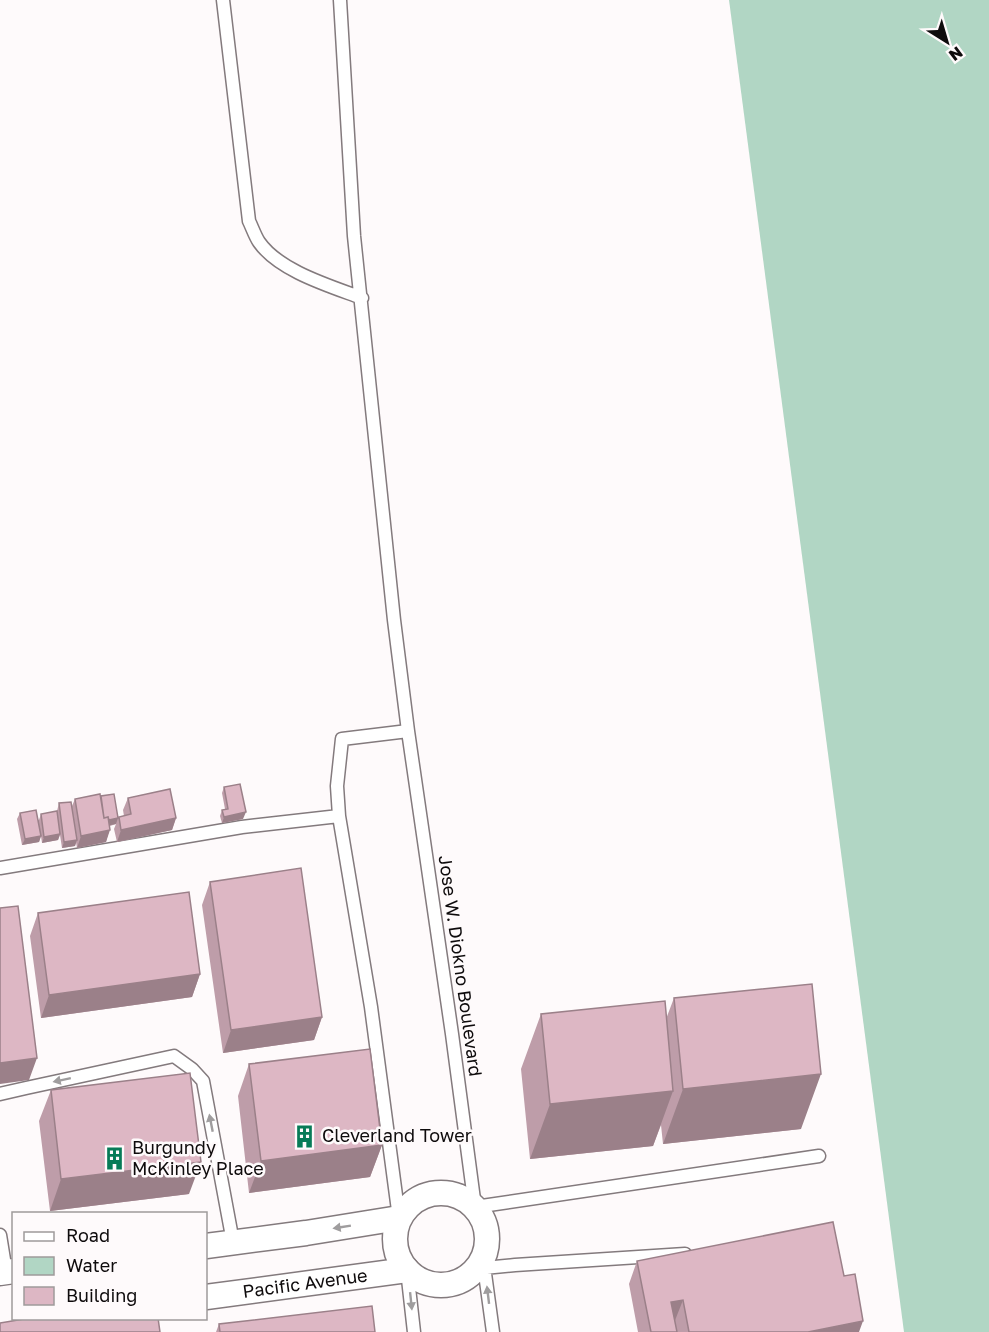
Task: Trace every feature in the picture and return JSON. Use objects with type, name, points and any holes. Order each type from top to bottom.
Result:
[{"type":"street","points":[[434,1193],[449,1193],[463,1198],[475,1207],[483,1218],[487,1232],[484,1264],[462,1280],[448,1285],[433,1284],[419,1279],[407,1270],[400,1261],[394,1240],[399,1218],[408,1206],[434,1193]]},
{"type":"street","points":[[207,1246],[399,1218]]},
{"type":"street","name":"Pacific Avenue","points":[[207,1297],[407,1270]]},
{"type":"lane","points":[[224,0],[249,221],[259,243],[277,261],[307,278],[362,298]]},
{"type":"lane","name":"Jose W. Diokno Boulevard","points":[[340,0],[354,236],[394,620],[475,1207]]},
{"type":"lane","points":[[399,1218],[371,1007],[339,816],[337,786],[342,739],[408,731]]},
{"type":"lane","points":[[0,868],[242,827],[339,816]]},
{"type":"lane","points":[[0,1094],[174,1056],[192,1069],[202,1082],[233,1242]]},
{"type":"lane","points":[[475,1207],[819,1156]]},
{"type":"lane","points":[[0,1235],[6,1272]]},
{"type":"lane","points":[[493,1332],[484,1264],[515,1265],[700,1253]]},
{"type":"lane","points":[[407,1270],[414,1332]]},
{"type":"water","points":[[729,0],[989,0],[989,1332],[904,1332]]},
{"type":"building","points":[[240,784],[246,812],[224,817],[222,810],[228,809],[224,787]]},
{"type":"building","points":[[170,789],[176,818],[121,830],[119,817],[131,814],[128,798]]},
{"type":"building","points":[[100,794],[104,818],[108,817],[110,830],[81,836],[75,799]]},
{"type":"building","points":[[114,794],[118,818],[109,820],[108,817],[104,818],[101,796]]},
{"type":"building","points":[[71,802],[77,840],[64,842],[59,803]]},
{"type":"building","points":[[36,810],[41,836],[25,839],[20,813]]},
{"type":"building","points":[[57,811],[60,834],[44,837],[41,814]]},
{"type":"building","points":[[301,868],[322,1017],[231,1030],[210,882]]},
{"type":"building","points":[[189,892],[200,974],[49,995],[38,913]]},
{"type":"building","points":[[18,906],[37,1058],[0,1063],[0,908]]},
{"type":"building","points":[[812,984],[821,1074],[683,1089],[674,998]]},
{"type":"building","points":[[665,1001],[673,1091],[550,1104],[541,1014]]},
{"type":"building","name":"Cleverland Tower","points":[[370,1049],[382,1145],[261,1161],[249,1064]]},
{"type":"building","points":[[190,1073],[201,1162],[61,1179],[51,1090]]},
{"type":"building","points":[[833,1222],[844,1276],[855,1274],[863,1321],[808,1332],[689,1332],[683,1300],[671,1302],[677,1332],[651,1332],[637,1261]]},
{"type":"building","points":[[372,1306],[375,1332],[220,1332],[219,1324]]},
{"type":"building","points":[[18,1320],[158,1320],[160,1332],[0,1332],[0,1323]]},
{"type":"place","name":"Cleverland Tower","points":[[304,1136]]},
{"type":"place","name":"Burgundy McKinley Place","points":[[114,1158]]}]
